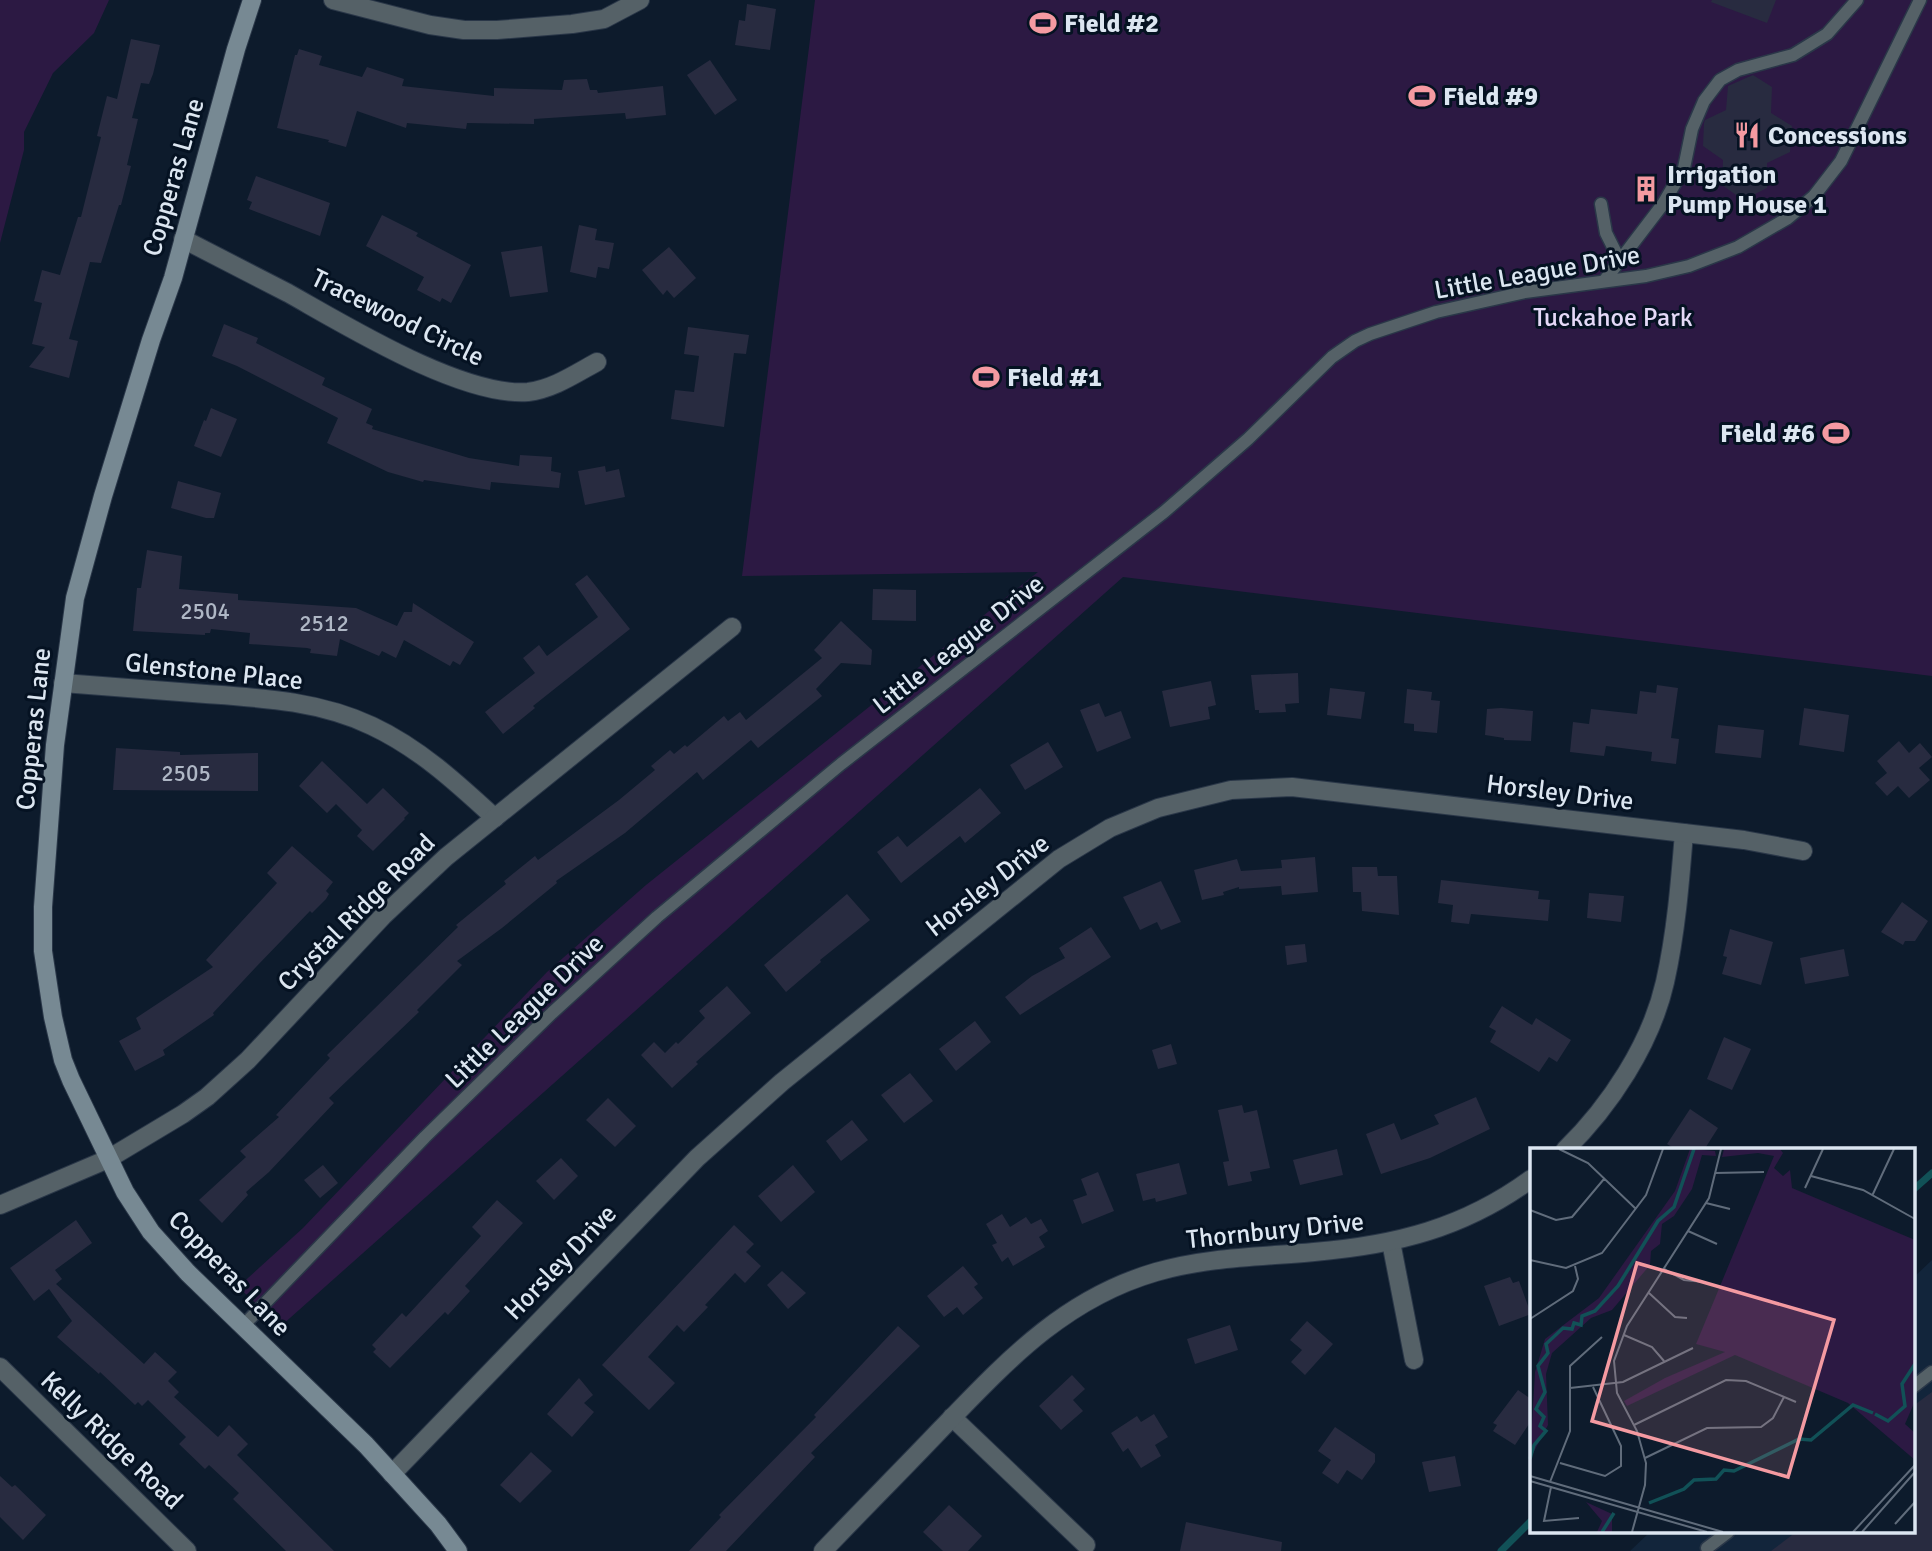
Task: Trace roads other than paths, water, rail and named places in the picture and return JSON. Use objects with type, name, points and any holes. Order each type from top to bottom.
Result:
[{"type":"street","name":"Copperas Lane","points":[[252,0],[183,239],[103,496],[75,598],[62,683],[43,907],[43,951],[63,1060],[108,1159],[125,1192],[151,1231],[242,1327],[366,1445],[438,1524],[458,1551]]},
{"type":"street","points":[[333,0],[430,25],[464,30],[497,30],[604,19],[640,0]]},
{"type":"street","name":"Tracewood Circle","points":[[183,239],[418,361],[478,386],[500,392],[530,391],[553,386],[597,362]]},
{"type":"street","name":"Crystal Ridge Road","points":[[0,1205],[108,1159],[207,1097],[247,1060],[383,915],[446,857],[732,626]]},
{"type":"street","name":"Glenstone Place","points":[[62,683],[280,700],[351,717],[373,726],[405,745],[451,778],[495,818]]},
{"type":"street","name":"Horsley Drive","points":[[392,1474],[697,1158],[782,1082],[1059,859],[1110,828],[1158,808],[1199,796],[1231,790],[1292,787],[1744,840],[1803,851]]},
{"type":"street","points":[[1567,1148],[1583,1133],[1614,1094],[1641,1048],[1665,984],[1676,916],[1684,833]]},
{"type":"street","name":"Thornbury Drive","points":[[823,1551],[1021,1347],[1065,1314],[1108,1290],[1155,1272],[1203,1261],[1315,1252],[1391,1242],[1421,1235],[1463,1220],[1504,1198],[1530,1180]]},
{"type":"street","points":[[1391,1242],[1414,1360]]},
{"type":"street","name":"Kelly Ridge Road","points":[[0,1367],[187,1551]]},
{"type":"street","points":[[952,1417],[1086,1545]]},
{"type":"lane","points":[[1605,281],[1663,204],[1684,168],[1692,129],[1704,101],[1720,80],[1738,70],[1793,55],[1827,34],[1857,0]]},
{"type":"lane","name":"Little League Drive","points":[[242,1327],[425,1137],[552,1013],[657,917],[841,764],[1154,521],[1248,439],[1332,357],[1370,334],[1436,312],[1525,292],[1646,276],[1689,266],[1738,247],[1788,218],[1814,196],[1841,161],[1920,0]]},
{"type":"lane","points":[[1601,204],[1606,233],[1620,261]]},
{"type":"lane","points":[[1914,1386],[1932,1373]]},
{"type":"lane","points":[[1707,1550],[1726,1534]]},
{"type":"waterway","points":[[1914,1189],[1932,1173]]},
{"type":"waterway","points":[[1501,1551],[1530,1522]]},
{"type":"place","name":"Field #2","points":[[1043,23]]},
{"type":"place","name":"Field #9","points":[[1422,96]]},
{"type":"place","name":"Concessions","points":[[1747,135]]},
{"type":"place","name":"Irrigation Pump House 1","points":[[1646,189]]},
{"type":"place","name":"Field #1","points":[[986,377]]},
{"type":"place","name":"Field #6","points":[[1836,433]]},
{"type":"park label","name":"Tuckahoe Park","points":[[1613,317]]}]
